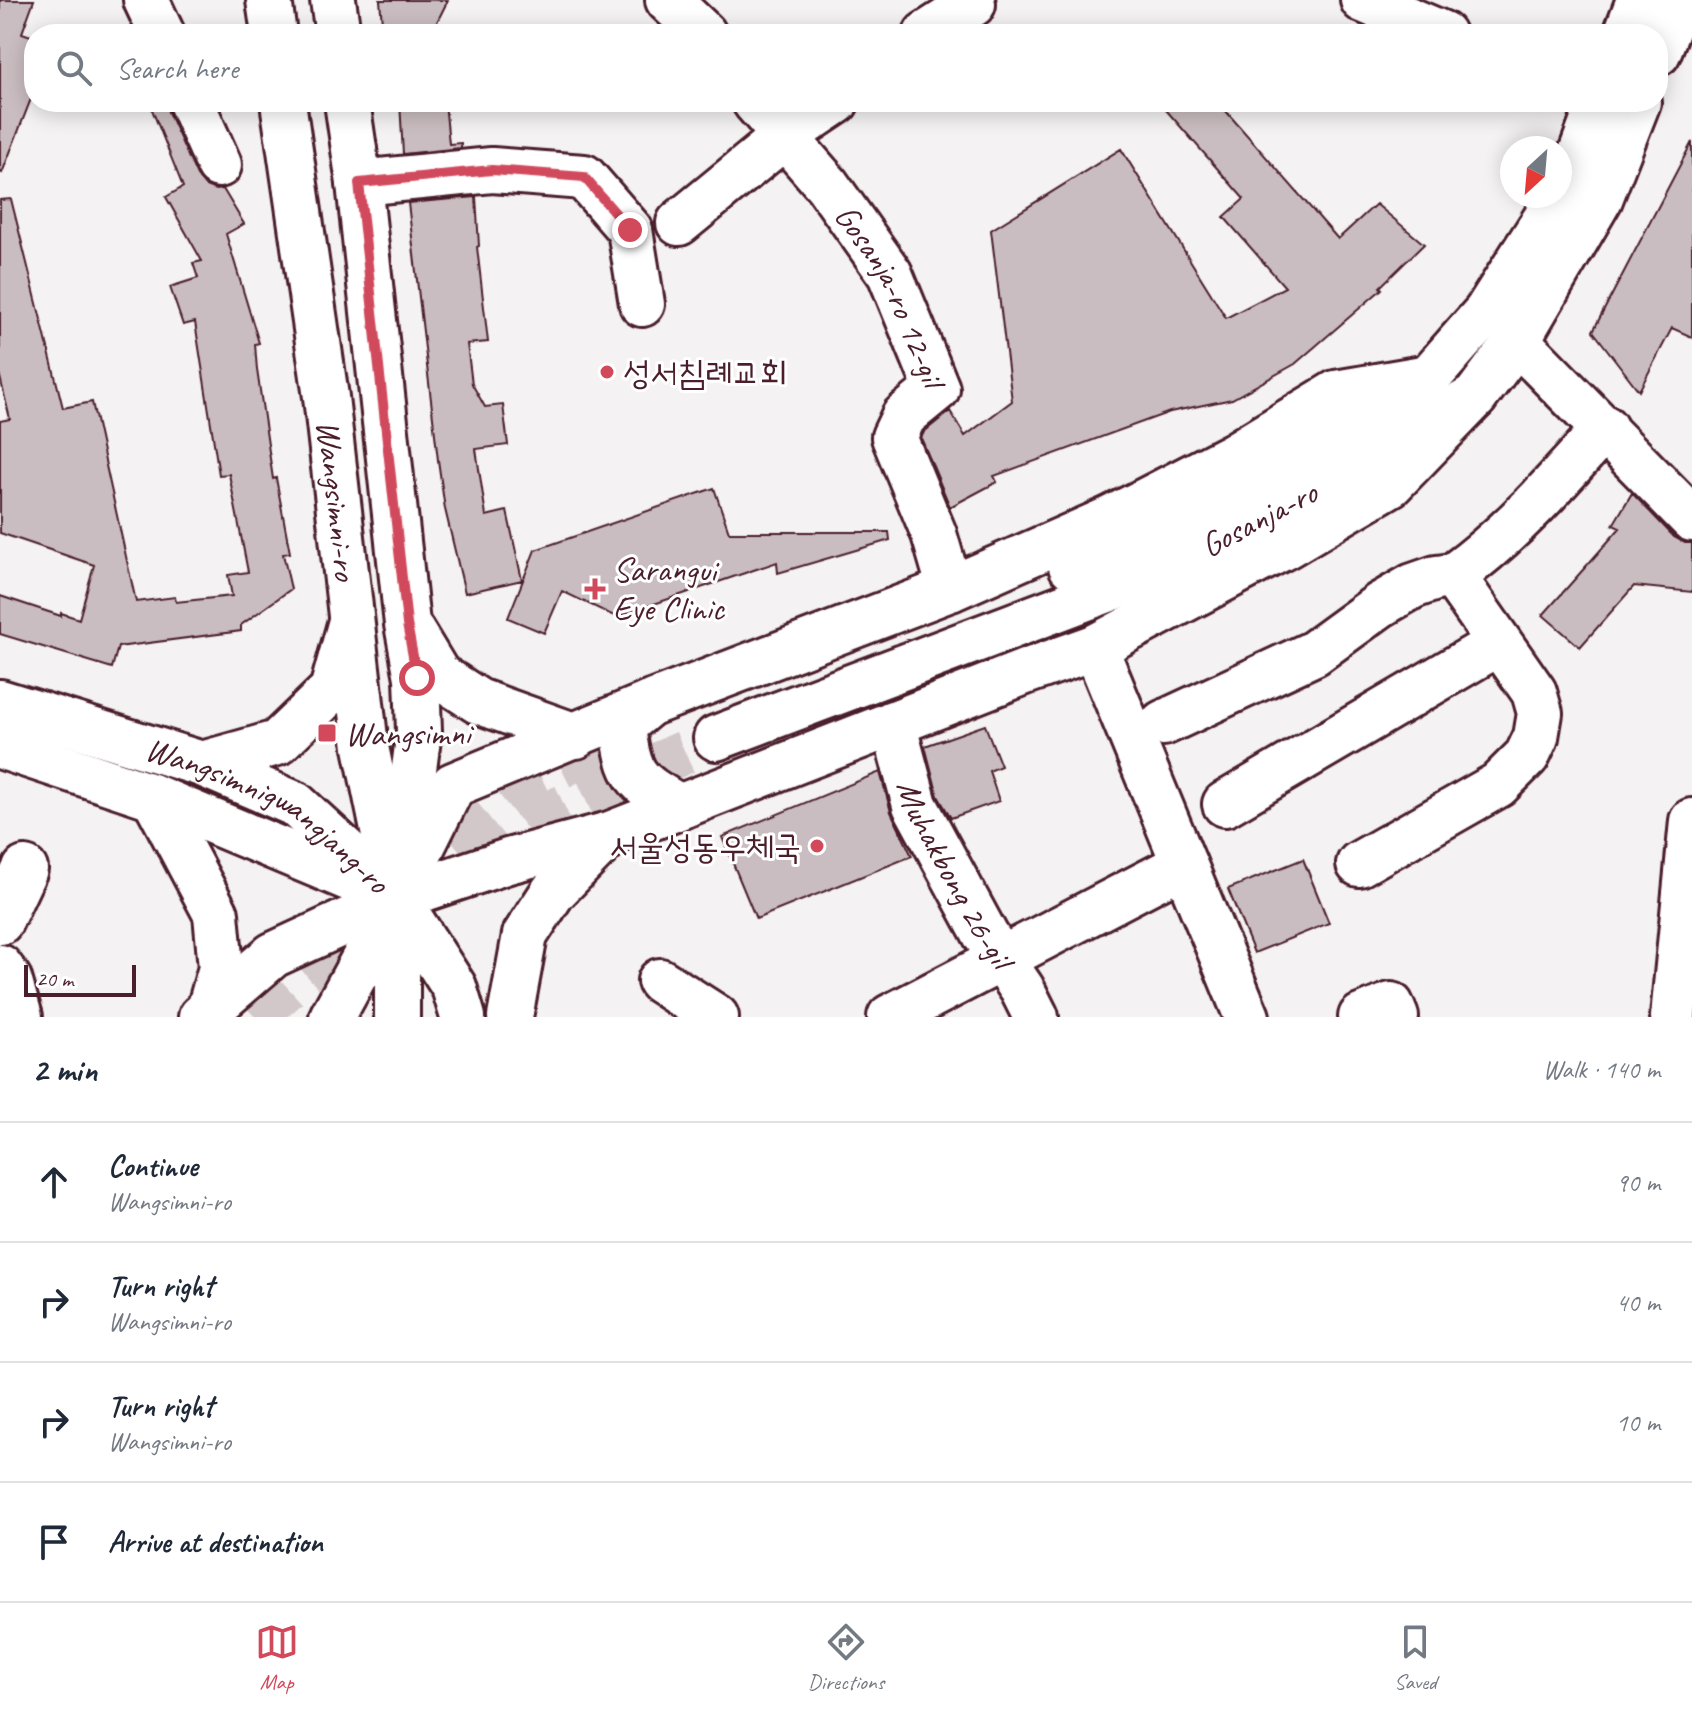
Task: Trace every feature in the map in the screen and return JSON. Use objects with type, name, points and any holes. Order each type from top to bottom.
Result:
[{"type":"main road","points":[[146,0],[157,24]]},
{"type":"main road","points":[[269,0],[273,24]]},
{"type":"main road","points":[[333,0],[337,24]]},
{"type":"main road","points":[[668,0],[693,24]]},
{"type":"main road","points":[[1363,0],[1419,24]]},
{"type":"main road","points":[[1630,24],[1639,0]]},
{"type":"main road","points":[[1668,28],[1679,0]]},
{"type":"main road","points":[[942,24],[973,4]]},
{"type":"main road","points":[[195,112],[219,165]]},
{"type":"main road","name":"Wangsimni-ro","points":[[284,112],[326,397],[366,747],[397,898],[454,987],[463,1017]]},
{"type":"main road","name":"Wangsimni-ro","points":[[348,112],[407,624],[417,678],[419,731],[397,898],[397,1017]]},
{"type":"main road","name":"Gosanja-ro 12-gil","points":[[764,112],[827,185],[890,274],[937,389],[904,416],[894,437],[934,534],[950,589]]},
{"type":"main road","points":[[679,223],[785,136],[821,112]]},
{"type":"main road","name":"Gosanja-ro","points":[[1572,177],[1596,112]]},
{"type":"main road","name":"Gosanja-ro","points":[[1552,208],[1486,312],[1429,377],[1333,440],[1140,540],[710,722],[1155,572],[1353,469],[1475,397],[1517,341],[1600,199],[1634,112]]},
{"type":"main road","points":[[359,183],[492,170],[584,177],[630,230],[642,304]]},
{"type":"main road","points":[[1517,341],[1692,519]]},
{"type":"main road","points":[[332,1017],[397,898],[453,785],[649,704],[950,589],[1110,519],[1234,455],[1336,393],[1429,377]]},
{"type":"main road","points":[[214,1015],[273,955],[397,898],[508,861],[610,834],[1095,647],[1286,546],[1391,484],[1475,397]]},
{"type":"main road","points":[[1163,723],[1314,653],[1380,605],[1413,586],[1453,576],[1500,539],[1539,502],[1605,428]]},
{"type":"main road","points":[[1359,864],[1498,785],[1527,756],[1536,737],[1540,713],[1534,692],[1453,576]]},
{"type":"main road","points":[[202,764],[277,743],[332,690],[351,621]]},
{"type":"main road","points":[[407,624],[438,675],[478,701],[576,736]]},
{"type":"main road","points":[[1225,804],[1499,643]]},
{"type":"main road","points":[[1095,647],[1247,1017]]},
{"type":"main road","name":"Wangsimnigwangjang-ro","points":[[0,702],[202,764],[295,804],[397,898]]},
{"type":"main road","points":[[649,704],[623,726],[627,763],[647,788],[678,806]]},
{"type":"main road","name":"Muhakbong 26-gil","points":[[893,723],[915,805],[1036,1017]]},
{"type":"main road","name":"Wangsimnigwangjang-ro","points":[[0,746],[154,797],[397,898]]},
{"type":"main road","points":[[154,797],[216,914],[221,968],[214,1015]]},
{"type":"main road","points":[[1673,1017],[1692,821]]},
{"type":"main road","points":[[510,1017],[525,935],[553,892],[610,834]]},
{"type":"main road","points":[[890,1017],[1184,864]]},
{"type":"main road","points":[[0,922],[25,869]]},
{"type":"main road","points":[[0,967],[9,979],[20,1017]]},
{"type":"main road","points":[[660,981],[716,1017]]},
{"type":"main road","points":[[1361,1017],[1391,1005],[1396,1017]]},
{"type":"building","points":[[0,0],[34,0],[22,33],[26,112],[0,172]]},
{"type":"building","points":[[380,0],[448,0],[436,24],[382,24]]},
{"type":"building","points":[[153,112],[168,112],[197,176],[205,186],[223,189],[244,224],[226,234],[259,343],[255,344],[257,370],[273,479],[276,478],[290,553],[283,554],[291,589],[241,625],[241,631],[118,647],[112,668],[0,634],[0,596],[79,619],[94,565],[0,533],[0,421],[10,419],[0,377],[0,200],[11,199],[63,408],[92,402],[136,602],[175,597],[176,602],[232,596],[228,575],[248,572],[229,474],[219,475],[195,322],[183,325],[170,287],[198,278],[193,263],[202,261],[166,197],[183,187]]},
{"type":"building","points":[[401,112],[446,112],[449,144],[461,143],[461,148],[403,154]]},
{"type":"building","points":[[1168,112],[1227,112],[1338,239],[1376,204],[1424,244],[1380,287],[1382,289],[1295,364],[1232,399],[1170,412],[994,476],[997,482],[950,507],[921,438],[924,432],[950,411],[965,436],[1012,401],[991,230],[1121,149],[1226,318],[1285,287],[1224,217],[1244,199]]},
{"type":"building","points":[[1692,142],[1692,337],[1672,328],[1639,391],[1593,331]]},
{"type":"building","points":[[476,197],[477,247],[488,342],[467,344],[472,384],[485,407],[503,405],[508,445],[476,449],[486,516],[507,511],[522,580],[465,593],[445,509],[408,203]]},
{"type":"building","points":[[714,488],[729,532],[889,532],[890,540],[778,573],[777,562],[616,617],[562,591],[544,633],[508,618],[535,550]]},
{"type":"building","points":[[1632,493],[1674,537],[1692,543],[1692,592],[1634,586],[1580,647],[1543,615],[1620,528],[1613,525]]},
{"type":"building","points":[[985,725],[1001,766],[989,771],[999,801],[951,818],[938,796],[925,746]]},
{"type":"building","name":"서울성동우체국","points":[[880,772],[891,812],[912,856],[756,919],[722,837]]},
{"type":"building","points":[[1303,859],[1329,923],[1254,953],[1228,889]]},
{"type":"tunnel","points":[[255,1017],[380,902],[532,781],[634,730]]},
{"type":"tunnel","points":[[477,872],[551,812],[716,738]]},
{"type":"place","name":"성서침례교회","points":[[607,372]]},
{"type":"place","name":"Sarangui Eye Clinic","points":[[595,589]]},
{"type":"place","name":"Wangsimni","points":[[327,733]]},
{"type":"place","name":"서울성동우체국","points":[[817,846]]},
{"type":"route","points":[[417,678],[407,624],[359,183],[492,170],[584,177],[630,230]]}]
